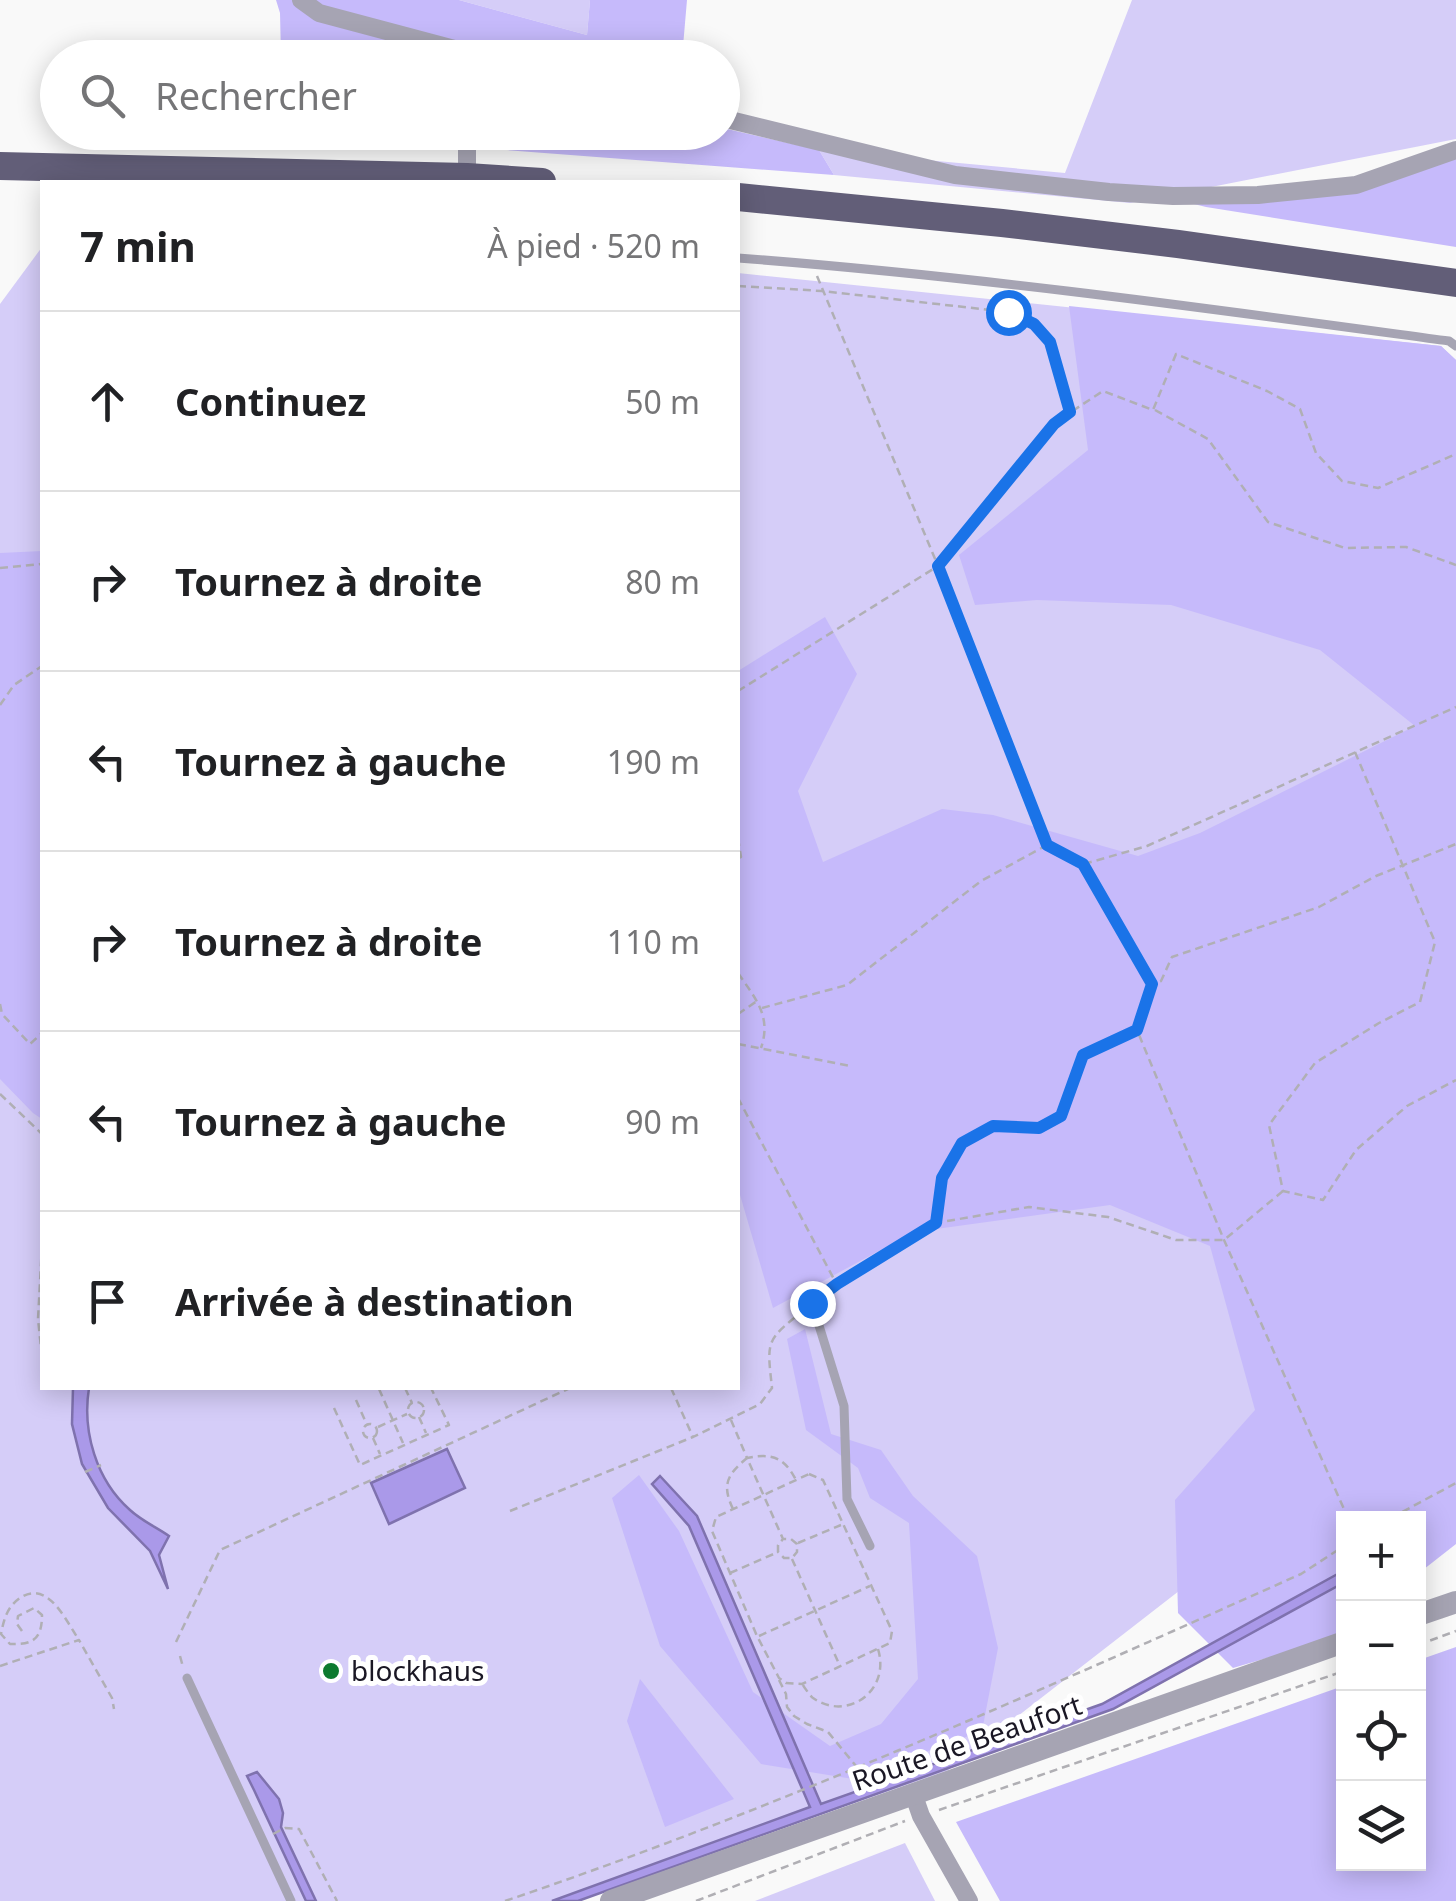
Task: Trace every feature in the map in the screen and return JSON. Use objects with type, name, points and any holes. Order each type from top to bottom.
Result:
[{"type":"main road","points":[[0,166],[512,180]]},
{"type":"main road","points":[[740,197],[1178,244],[1456,283]]},
{"type":"street","points":[[301,0],[319,12],[422,40]]},
{"type":"street","points":[[740,122],[955,175],[1173,196],[1258,195],[1356,185],[1456,150]]},
{"type":"street","points":[[466,150],[467,177]]},
{"type":"street","points":[[1426,1613],[1456,1602]]},
{"type":"street","name":"Route de Beaufort","points":[[611,1901],[1336,1645]]},
{"type":"street","points":[[913,1793],[921,1816],[969,1901]]},
{"type":"lane","points":[[740,258],[1024,284],[1454,342]]},
{"type":"lane","points":[[812,1303],[844,1406],[848,1499],[870,1546]]},
{"type":"lane","points":[[186,1678],[291,1901]]},
{"type":"path","points":[[813,263],[1047,845],[1083,864],[1152,984],[1137,1030],[1224,1240],[1345,1511]]},
{"type":"path","points":[[740,286],[822,291],[1008,312],[1034,324],[1050,342],[1070,412]]},
{"type":"path","points":[[1154,410],[1176,354],[1266,391],[1300,410],[1316,453],[1342,481],[1378,488],[1456,454]]},
{"type":"path","points":[[740,690],[938,566],[1054,424],[1104,391],[1154,410],[1208,439],[1268,522],[1344,548],[1406,547],[1456,565]]},
{"type":"path","points":[[0,568],[40,564]]},
{"type":"path","points":[[0,705],[14,685],[40,667]]},
{"type":"path","points":[[1083,864],[1147,846],[1456,707]]},
{"type":"path","points":[[1282,1191],[1269,1125],[1315,1063],[1420,1002],[1434,942],[1354,752]]},
{"type":"path","points":[[1152,984],[1161,981],[1172,957],[1319,907],[1376,876],[1456,844]]},
{"type":"path","points":[[762,1008],[847,985],[981,881],[1047,845]]},
{"type":"path","points":[[740,976],[762,1008],[766,1035],[761,1048]]},
{"type":"path","points":[[740,1013],[757,1000]]},
{"type":"path","points":[[0,1004],[2,1014],[30,1044],[40,1035]]},
{"type":"path","points":[[936,1223],[942,1178],[962,1143],[993,1126],[1039,1128],[1061,1116],[1083,1055],[1137,1030]]},
{"type":"path","points":[[740,1044],[850,1066]]},
{"type":"path","points":[[1282,1191],[1323,1200],[1356,1150],[1406,1106],[1456,1080]]},
{"type":"path","points":[[0,1094],[40,1132]]},
{"type":"path","points":[[740,1102],[837,1284]]},
{"type":"path","points":[[510,1511],[693,1437],[760,1404],[772,1388],[768,1354],[774,1334],[837,1284],[936,1223],[1029,1207],[1108,1217],[1176,1240],[1224,1240],[1282,1191]]},
{"type":"path","points":[[40,1282],[40,1338]]},
{"type":"path","points":[[379,1390],[404,1445]]},
{"type":"path","points":[[405,1390],[412,1403]]},
{"type":"path","points":[[334,1408],[360,1464],[449,1424],[432,1390]]},
{"type":"path","points":[[176,1642],[220,1550],[566,1390]]},
{"type":"path","points":[[672,1390],[693,1437]]},
{"type":"path","points":[[356,1400],[367,1424]]},
{"type":"path","points":[[412,1403],[423,1407],[419,1417],[409,1413],[412,1403]]},
{"type":"path","points":[[377,1428],[409,1413]]},
{"type":"path","points":[[419,1417],[427,1434]]},
{"type":"path","points":[[730,1419],[783,1539]]},
{"type":"path","points":[[367,1424],[377,1428],[373,1438]]},
{"type":"path","points":[[367,1424],[364,1435],[373,1438]]},
{"type":"path","points":[[373,1438],[381,1455]]},
{"type":"path","points":[[733,1508],[727,1482],[733,1469],[747,1458],[776,1458],[796,1480]]},
{"type":"path","points":[[86,1472],[101,1465]]},
{"type":"path","points":[[778,1678],[802,1684],[890,1643],[892,1631],[823,1480],[809,1474],[716,1516],[712,1531],[757,1636],[778,1678],[786,1694],[786,1707],[807,1724],[828,1732],[857,1767]]},
{"type":"path","points":[[1404,1511],[1456,1483]]},
{"type":"path","points":[[797,1544],[843,1524]]},
{"type":"path","points":[[783,1539],[797,1544]]},
{"type":"path","points":[[783,1539],[778,1552],[784,1558],[792,1558]]},
{"type":"path","points":[[792,1558],[797,1544]]},
{"type":"path","points":[[505,1901],[590,1872],[948,1732],[1301,1574],[1336,1551]]},
{"type":"path","points":[[730,1574],[778,1552]]},
{"type":"path","points":[[792,1558],[840,1666]]},
{"type":"path","points":[[757,1636],[871,1585]]},
{"type":"path","points":[[22,1631],[16,1624],[18,1616],[34,1608],[42,1615],[38,1636],[24,1644],[10,1644],[1,1634],[10,1607],[24,1595],[45,1595],[80,1640],[112,1698],[114,1710]]},
{"type":"path","points":[[1426,1642],[1456,1632]]},
{"type":"path","points":[[0,1666],[80,1640]]},
{"type":"path","points":[[802,1684],[812,1698],[829,1705],[852,1704],[868,1696],[875,1687],[881,1668],[878,1649]]},
{"type":"path","points":[[932,1812],[1336,1674]]},
{"type":"path","points":[[696,1901],[910,1819]]},
{"type":"path","points":[[270,1835],[285,1828],[299,1829],[336,1901]]},
{"type":"shaded area","points":[[276,0],[459,0],[587,35],[590,0],[687,0],[684,40],[281,40]]},
{"type":"shaded area","points":[[459,0],[590,0],[587,35]]},
{"type":"shaded area","points":[[1132,0],[1456,0],[1456,139],[1130,203],[834,175],[819,150],[1065,173]]},
{"type":"shaded area","points":[[740,132],[819,150],[834,175],[506,150],[740,150]]},
{"type":"shaded area","points":[[1456,157],[1456,247],[1182,201],[1353,193]]},
{"type":"shaded area","points":[[40,250],[40,1390],[740,1390],[740,273],[1441,346],[1456,360],[1456,1376],[947,1771],[572,1901],[0,1901],[0,304]]},
{"type":"shaded area","points":[[1069,306],[1441,346],[1456,360],[1456,1544],[1426,1568],[1426,1511],[1336,1511],[1336,1636],[1332,1639],[1233,1668],[1178,1613],[1175,1500],[1255,1410],[1210,1246],[1110,1205],[914,1232],[773,1308],[740,1195],[740,670],[825,617],[857,674],[798,791],[823,862],[942,809],[993,815],[1138,856],[1200,833],[1415,726],[1320,650],[1171,605],[1037,600],[975,605],[959,555],[1088,450]]},
{"type":"shaded area","points":[[40,551],[40,1118],[0,1079],[0,553]]},
{"type":"shaded area","points":[[805,1329],[831,1434],[881,1450],[913,1496],[977,1556],[998,1648],[982,1731],[853,1779],[761,1764],[660,1646],[612,1498],[639,1475],[679,1531],[753,1692],[830,1746],[881,1724],[918,1679],[909,1523],[870,1498],[858,1468],[806,1430],[787,1339]]},
{"type":"shaded area","points":[[73,1390],[89,1390],[90,1438],[100,1470],[118,1498],[169,1536],[159,1555],[168,1589],[150,1551],[108,1508],[82,1464],[72,1424]]},
{"type":"shaded area","points":[[447,1449],[465,1488],[389,1524],[371,1483]]},
{"type":"shaded area","points":[[660,1476],[697,1516],[821,1804],[1102,1704],[1336,1575],[1336,1587],[1113,1709],[578,1901],[552,1901],[810,1807],[689,1526],[652,1484]]},
{"type":"shaded area","points":[[1456,1647],[1456,1901],[1000,1901],[956,1822],[1336,1688],[1336,1871],[1426,1871],[1426,1658]]},
{"type":"shaded area","points":[[640,1679],[734,1799],[665,1827],[627,1721]]},
{"type":"shaded area","points":[[257,1772],[279,1799],[281,1827],[316,1901],[306,1901],[247,1776]]},
{"type":"shaded area","points":[[905,1843],[935,1901],[755,1901]]},
{"type":"place","name":"blockhaus","points":[[331,1671]]},
{"type":"route","points":[[812,1303],[936,1223],[942,1178],[962,1143],[993,1126],[1039,1128],[1061,1116],[1083,1055],[1137,1030],[1152,984],[1083,864],[1047,845],[938,566],[1054,424],[1070,412],[1050,342],[1034,324],[1008,312]]}]
